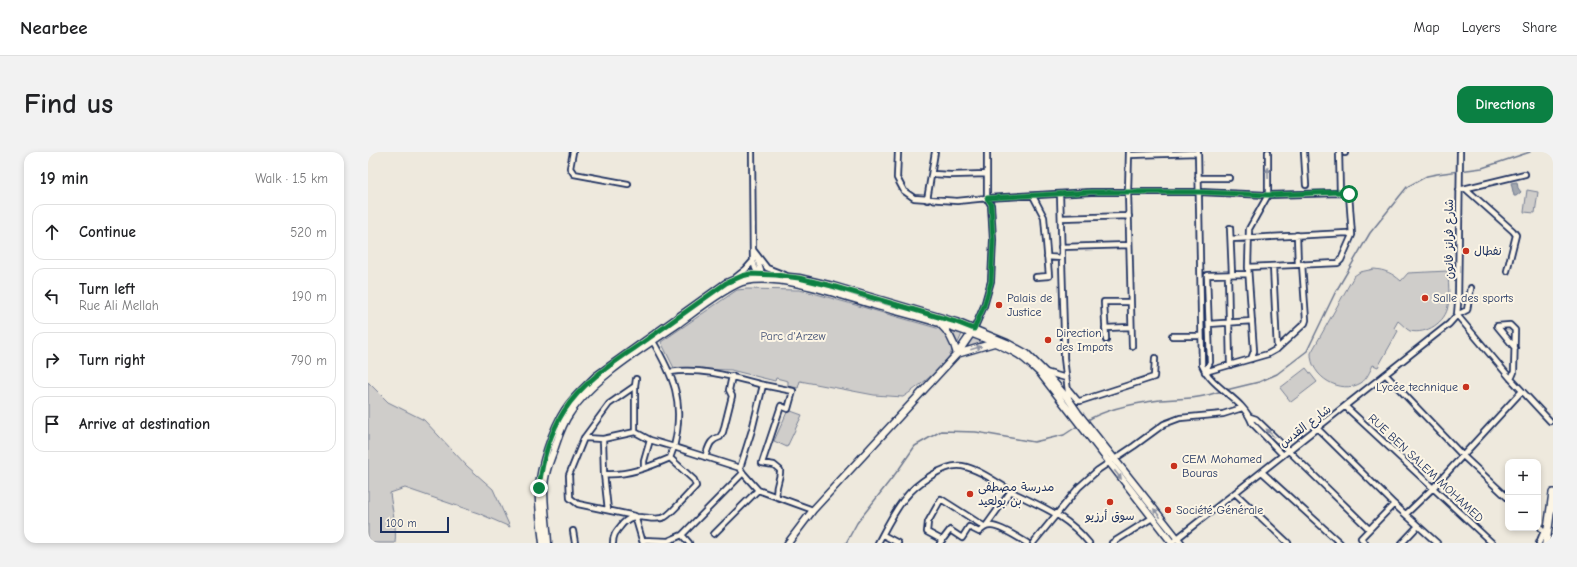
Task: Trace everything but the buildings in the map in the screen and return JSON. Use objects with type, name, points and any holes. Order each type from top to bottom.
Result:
[{"type":"highway","points":[[1546,543],[1553,494]]},
{"type":"main road","points":[[548,543],[544,488],[547,469],[560,432],[569,413],[600,380],[651,339],[733,279],[742,276],[799,278],[832,286],[956,322],[994,343],[1015,352],[1040,373],[1075,414],[1152,518],[1175,542]]},
{"type":"main road","points":[[542,543],[539,488],[542,468],[555,430],[565,410],[578,394],[596,376],[729,288],[743,281],[759,277],[818,288],[973,331],[1020,349],[1045,372],[1069,400],[1075,414]]},
{"type":"main road","points":[[940,323],[950,337],[957,354]]},
{"type":"main road","points":[[788,543],[813,510],[957,354],[973,331]]},
{"type":"main road","points":[[957,354],[994,343]]},
{"type":"main road","points":[[1111,461],[1175,542]]},
{"type":"street","points":[[573,152],[570,168],[574,174],[628,184]]},
{"type":"street","points":[[752,152],[753,261],[759,277]]},
{"type":"street","points":[[898,152],[897,178],[904,191],[914,198],[927,200],[957,201],[1060,194],[1128,192],[1199,192],[1268,195],[1348,193],[1350,196],[1352,235],[1341,260],[1338,263],[1248,267]]},
{"type":"street","points":[[927,200],[935,152]]},
{"type":"street","points":[[973,331],[984,306],[991,282],[993,240],[991,204],[987,198],[987,152]]},
{"type":"street","points":[[1132,346],[1128,192],[1129,153],[1198,152],[1202,365],[1210,380],[1242,408],[1250,417],[1252,423],[1282,455]]},
{"type":"street","points":[[1251,359],[1254,351],[1248,274],[1249,229],[1268,195],[1268,152]]},
{"type":"street","points":[[1304,152],[1306,185]]},
{"type":"street","points":[[1339,152],[1340,192]]},
{"type":"street","name":"شارع فرانز فانون","points":[[1457,315],[1460,154]]},
{"type":"street","points":[[932,174],[951,176],[987,174]]},
{"type":"street","points":[[1459,190],[1525,174]]},
{"type":"street","points":[[1198,178],[1229,178]]},
{"type":"street","points":[[1466,189],[1516,235],[1507,271]]},
{"type":"street","points":[[1060,194],[1064,358],[1069,400]]},
{"type":"street","points":[[1033,196],[1044,217],[1049,277],[1036,277]]},
{"type":"street","points":[[1061,218],[1129,216]]},
{"type":"street","points":[[1230,228],[1230,365]]},
{"type":"street","points":[[1231,239],[1347,233],[1352,235]]},
{"type":"street","points":[[1205,372],[1268,354],[1277,349],[1305,324],[1306,320],[1297,235]]},
{"type":"street","points":[[1062,247],[1130,245]]},
{"type":"street","points":[[753,249],[761,271],[759,277]]},
{"type":"street","points":[[753,249],[768,268],[773,271],[799,278]]},
{"type":"street","points":[[1047,257],[1062,258]]},
{"type":"street","points":[[733,279],[746,269],[753,261]]},
{"type":"street","points":[[1273,266],[1277,349]]},
{"type":"street","points":[[1205,372],[1210,362],[1207,275],[1248,274]]},
{"type":"street","points":[[1471,288],[1467,310],[1457,315],[1511,379],[1550,421]]},
{"type":"street","points":[[1106,340],[1104,302],[1130,302]]},
{"type":"street","name":"شارع القدس","points":[[1175,542],[1282,455],[1318,429],[1386,375],[1449,324],[1457,315]]},
{"type":"street","points":[[1208,324],[1252,321]]},
{"type":"street","points":[[1511,379],[1514,372],[1515,348],[1515,330],[1510,325],[1497,326],[1515,348]]},
{"type":"street","points":[[1105,328],[1131,327]]},
{"type":"street","points":[[1172,336],[1201,336]]},
{"type":"street","points":[[604,474],[618,475],[644,468],[670,458],[674,447],[679,429],[679,412],[676,391],[670,372],[651,339]]},
{"type":"street","points":[[1067,387],[1078,401],[1080,401],[1154,377],[1155,358]]},
{"type":"street","points":[[670,372],[684,370],[732,376],[793,392],[788,409],[780,406],[762,462],[774,465],[780,470],[775,491],[777,497]]},
{"type":"street","points":[[1045,372],[1066,378]]},
{"type":"street","points":[[1386,375],[1462,455],[1505,495]]},
{"type":"street","points":[[705,457],[710,442],[715,438],[720,437],[723,432],[732,396],[729,390],[732,376]]},
{"type":"street","points":[[635,432],[636,379]]},
{"type":"street","points":[[635,516],[643,542],[662,542],[674,540],[682,535],[742,470],[763,385]]},
{"type":"street","points":[[635,386],[609,404],[584,438],[569,475],[570,498],[578,504],[635,516],[658,518],[666,516],[696,486],[694,480],[670,458]]},
{"type":"street","points":[[1406,514],[1433,488],[1522,391]]},
{"type":"street","name":"RUE BEN SALEM MOHAMED","points":[[1346,407],[1492,543]]},
{"type":"street","points":[[1033,543],[1079,487],[1098,470],[1164,424],[1172,420],[1223,414],[1242,408]]},
{"type":"street","points":[[1250,417],[1256,419],[1369,529]]},
{"type":"street","points":[[1318,429],[1394,504],[1437,543]]},
{"type":"street","points":[[584,438],[603,439],[635,432],[650,440],[742,470],[758,490],[813,510]]},
{"type":"street","points":[[603,439],[604,474],[608,510]]},
{"type":"street","points":[[644,468],[644,461],[650,440]]},
{"type":"street","points":[[878,543],[905,498],[921,483],[938,472],[950,467],[961,466],[981,473],[1010,491],[1061,516],[1079,531],[1089,543]]},
{"type":"street","points":[[1262,472],[1340,543]]},
{"type":"street","points":[[714,534],[758,490]]},
{"type":"street","points":[[1010,491],[985,527],[979,532],[969,527],[962,538],[950,530],[941,542],[928,532],[928,522],[941,499],[985,527],[991,526],[1004,530],[1027,543]]},
{"type":"street","points":[[1235,493],[1287,543]]},
{"type":"street","points":[[1365,543],[1361,538],[1394,504]]},
{"type":"street","points":[[613,543],[613,536],[622,523],[635,516]]},
{"type":"street","points":[[1112,543],[1152,518]]},
{"type":"street","points":[[1402,543],[1418,526]]},
{"type":"street","points":[[1539,543],[1544,531],[1541,528]]},
{"type":"street","points":[[573,531],[575,543]]},
{"type":"street","points":[[682,535],[689,543]]},
{"type":"street","points":[[882,535],[898,543]]},
{"type":"green space","points":[[1527,190],[1538,192],[1535,213],[1524,212]]},
{"type":"green space","points":[[1374,269],[1388,272],[1401,281],[1408,273],[1448,271],[1448,306],[1439,322],[1429,329],[1416,332],[1410,331],[1398,321],[1394,328],[1398,331],[1378,367],[1373,365],[1367,377],[1361,383],[1345,387],[1336,385],[1328,382],[1316,370],[1312,362],[1311,353],[1354,276],[1360,272]]},
{"type":"green space","name":"Parc d'Arzew","points":[[737,290],[799,290],[940,329],[948,337],[952,347],[951,353],[947,360],[932,375],[903,397],[874,395],[800,381],[798,388],[788,386],[788,381],[776,378],[775,381],[731,370],[674,368],[661,342]]},
{"type":"green space","points":[[950,331],[962,334],[957,345]]},
{"type":"green space","points":[[972,337],[986,341],[967,348]]},
{"type":"green space","points":[[1306,368],[1317,382],[1291,402],[1280,388]]},
{"type":"green space","points":[[368,382],[388,402],[424,420],[467,466],[493,489],[510,527],[478,513],[405,488],[390,493],[395,525],[395,543],[368,543]]},
{"type":"green space","points":[[788,410],[802,415],[787,447],[774,441]]},
{"type":"shaded area","points":[[1517,182],[1518,188],[1521,192],[1514,196],[1511,183]]},
{"type":"waterway","points":[[1226,390],[1259,382],[1277,374],[1307,351],[1335,293],[1370,233],[1407,187],[1427,176],[1482,168],[1530,152]]},
{"type":"waterway","points":[[1086,421],[1112,409],[1160,400],[1198,397],[1222,391]]},
{"type":"waterway","points":[[846,543],[857,523],[915,446],[941,431],[976,432],[1034,442],[1064,435],[1079,425]]},
{"type":"place","name":"نفطال","points":[[1466,251]]},
{"type":"place","name":"Salle des sports","points":[[1425,298]]},
{"type":"place","name":"Palais de Justice","points":[[999,305]]},
{"type":"place","name":"Direction des Impots","points":[[1048,340]]},
{"type":"place","name":"Lycée technique","points":[[1466,387]]},
{"type":"place","name":"CEM Mohamed Bouras","points":[[1174,466]]},
{"type":"place","name":"مدرسة مصطفى بن بولعيد","points":[[970,494]]},
{"type":"place","name":"سوق أرزيو","points":[[1110,502]]},
{"type":"place","name":"Société Générale","points":[[1168,510]]},
{"type":"route","points":[[539,488],[542,468],[555,430],[565,410],[578,394],[596,376],[617,360],[735,278],[750,274],[760,274],[799,278],[832,286],[956,322],[974,329],[984,306],[991,282],[993,240],[991,204],[987,198],[1091,192],[1199,192],[1268,195],[1340,192],[1349,194]]}]
